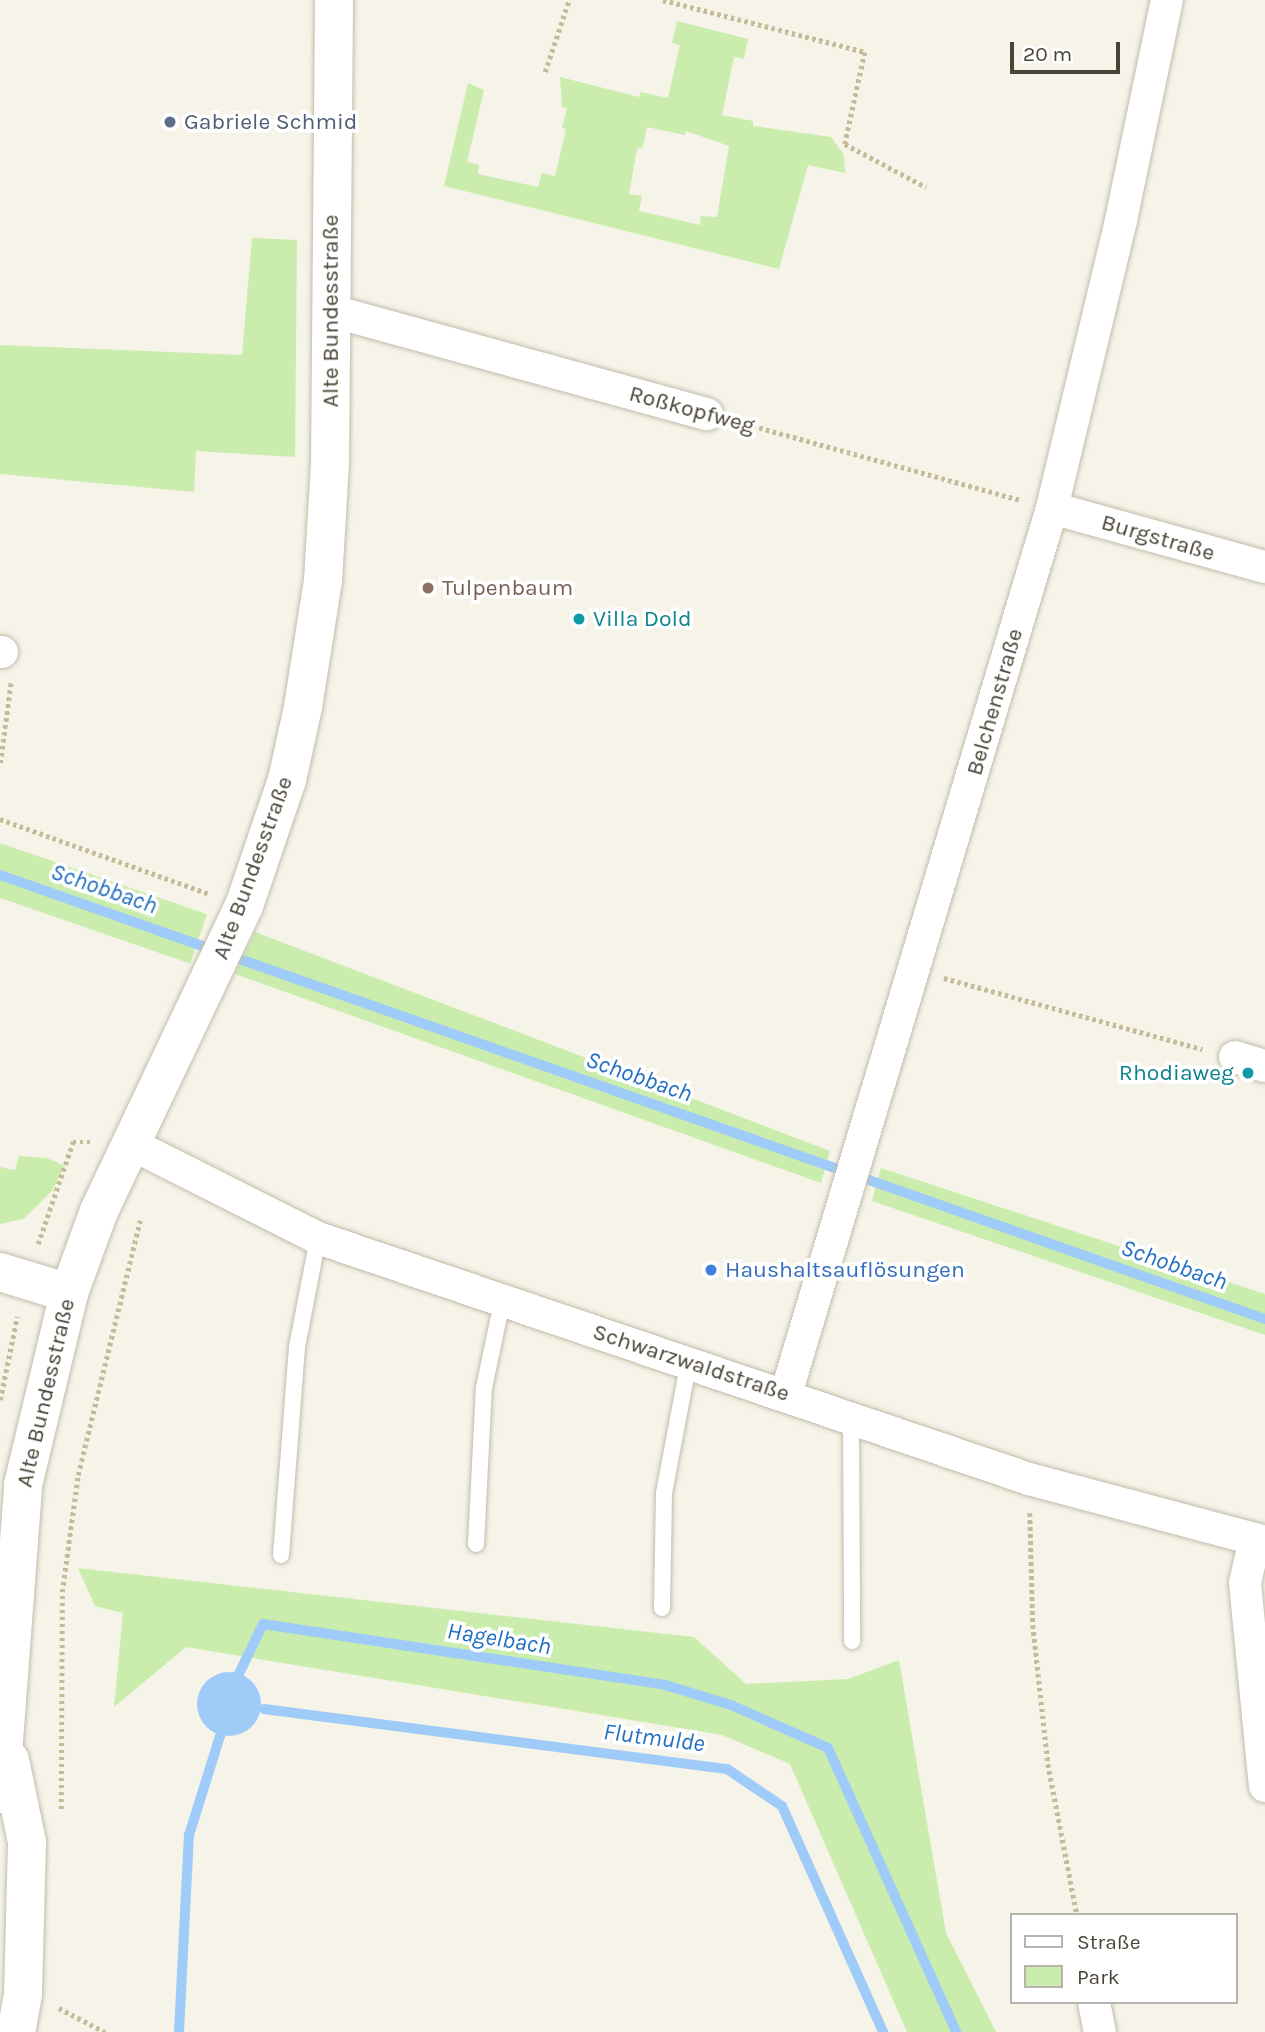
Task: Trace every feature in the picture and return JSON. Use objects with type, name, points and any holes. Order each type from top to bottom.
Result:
[{"type":"street","name":"Alte Bundesstraße","points":[[0,1794],[6,1743],[5,1650],[23,1485],[69,1293],[99,1211],[144,1151],[216,968],[240,916],[287,780],[323,581],[332,311],[334,0]]},
{"type":"street","name":"Belchenstraße","points":[[786,1394],[916,970],[1052,508],[1121,220],[1167,0]]},
{"type":"street","name":"Roßkopfweg","points":[[332,311],[707,414]]},
{"type":"street","name":"Burgstraße","points":[[1052,508],[1265,567]]},
{"type":"street","points":[[1235,1057],[1265,1066]]},
{"type":"street","name":"Schwarzwaldstraße","points":[[144,1151],[318,1238],[502,1302],[689,1360],[1029,1479],[1260,1540]]},
{"type":"street","points":[[0,1272],[69,1293]]},
{"type":"street","points":[[1260,1540],[1245,1583],[1265,1786]]},
{"type":"street","name":"Alte Bundesstraße","points":[[6,1743],[27,1842],[23,1994],[16,2032]]},
{"type":"street","points":[[1094,2004],[1100,2032]]},
{"type":"lane","points":[[281,1555],[297,1347],[318,1238]]},
{"type":"lane","points":[[476,1544],[485,1388],[502,1302]]},
{"type":"lane","points":[[662,1608],[664,1493],[689,1360]]},
{"type":"lane","points":[[851,1418],[852,1641]]},
{"type":"path","points":[[545,72],[569,0]]},
{"type":"path","points":[[663,0],[866,52],[845,144],[926,187]]},
{"type":"path","name":"Roßkopfweg","points":[[707,414],[1052,508]]},
{"type":"path","points":[[0,762],[7,737],[11,680],[1,652]]},
{"type":"path","points":[[0,819],[240,916]]},
{"type":"path","points":[[916,970],[1235,1057]]},
{"type":"path","points":[[61,1819],[62,1592],[78,1475],[144,1151]]},
{"type":"path","points":[[1029,1479],[1034,1639],[1048,1764],[1077,1913]]},
{"type":"path","points":[[23,1994],[105,2032]]},
{"type":"green space","points":[[677,21],[748,39],[744,59],[734,57],[722,115],[753,121],[753,126],[831,137],[844,155],[845,173],[808,165],[779,269],[444,186],[468,83],[484,90],[467,162],[479,165],[478,174],[538,187],[542,173],[555,176],[566,129],[562,128],[567,108],[562,107],[560,77],[639,97],[641,92],[668,98],[680,45],[672,43]],"holes":[[[647,127],[685,135],[686,131],[729,146],[717,217],[701,216],[700,225],[639,211],[642,196],[629,194],[637,149],[643,147]]]},
{"type":"green space","points":[[252,238],[297,240],[295,457],[196,451],[194,492],[0,474],[0,345],[242,355]]},
{"type":"green space","points":[[0,843],[207,914],[190,963],[0,898]]},
{"type":"green space","points":[[255,932],[830,1151],[821,1183],[235,974]]},
{"type":"green space","points":[[19,1156],[47,1158],[65,1166],[52,1191],[31,1212],[23,1219],[0,1224],[0,1167],[15,1170]]},
{"type":"green space","points":[[881,1168],[1265,1294],[1265,1335],[872,1201]]},
{"type":"green space","points":[[78,1568],[694,1637],[746,1684],[848,1679],[899,1660],[946,1933],[996,2032],[907,2032],[790,1764],[722,1735],[186,1647],[114,1707],[123,1613],[95,1606]]},
{"type":"water","points":[[229,1672],[241,1674],[252,1681],[259,1692],[259,1716],[252,1727],[241,1734],[229,1736],[217,1734],[206,1727],[199,1716],[197,1704],[199,1692],[206,1681],[217,1674]]},
{"type":"waterway","name":"Schobbach","points":[[0,875],[1265,1319]]},
{"type":"waterway","name":"Hagelbach","points":[[234,1684],[263,1624],[665,1685],[731,1705],[828,1748],[956,2032]]},
{"type":"waterway","name":"Flutmulde","points":[[264,1709],[727,1769],[782,1806],[883,2032]]},
{"type":"waterway","name":"Hagelbach","points":[[179,2032],[189,1835],[224,1723]]},
{"type":"place","name":"Gabriele Schmid","points":[[170,122]]},
{"type":"place","name":"Tulpenbaum","points":[[428,588]]},
{"type":"place","name":"Villa Dold","points":[[579,619]]},
{"type":"place","name":"Rhodiaweg","points":[[1248,1073]]},
{"type":"place","name":"Haushaltsauflösungen","points":[[711,1270]]}]
